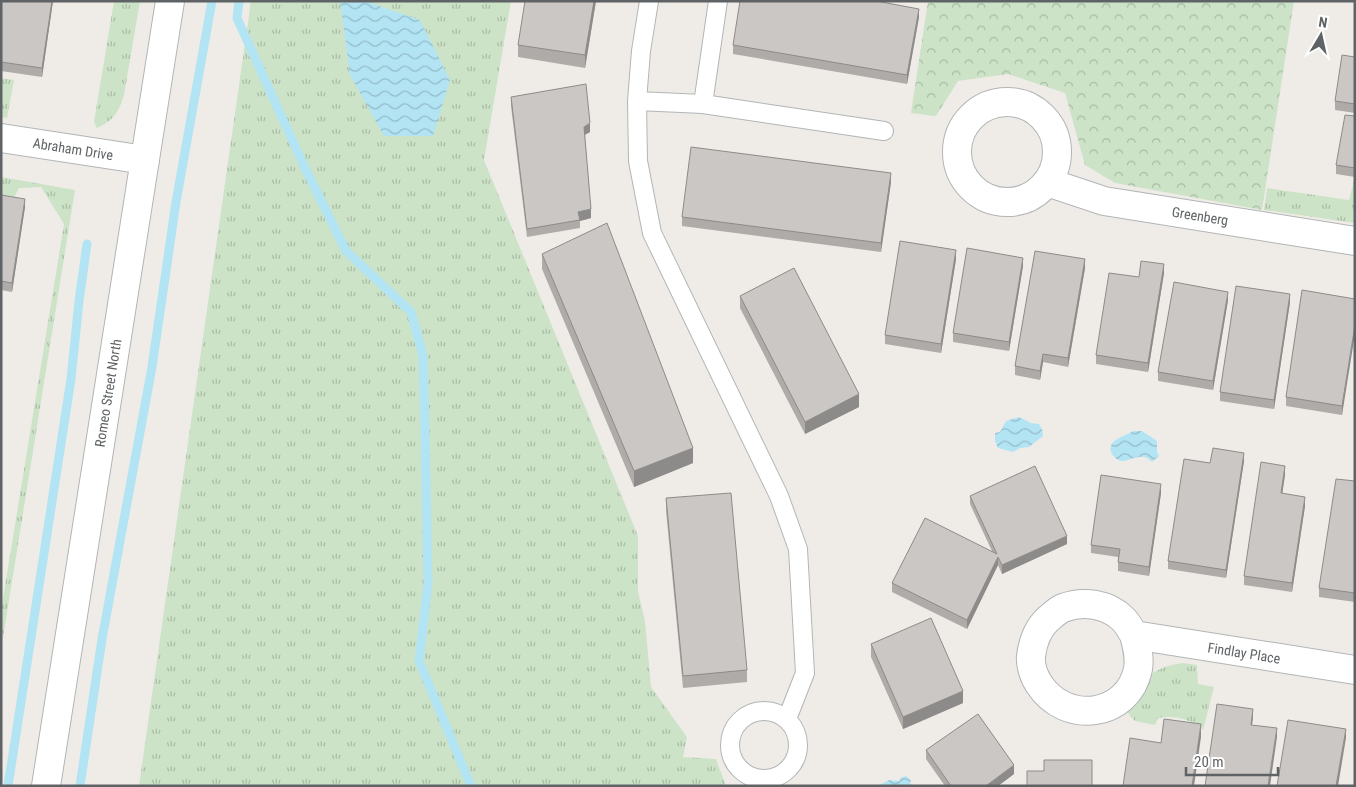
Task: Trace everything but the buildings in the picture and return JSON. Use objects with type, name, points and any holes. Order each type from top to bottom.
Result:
[{"type":"main road","name":"Romeo Street North","points":[[46,786],[170,1]]},
{"type":"main road","name":"Abraham Drive","points":[[1,138],[144,160]]},
{"type":"main road","name":"Greenberg","points":[[1047,182],[1104,201],[1355,241]]},
{"type":"main road","name":"Findlay Place","points":[[1134,635],[1355,670]]},
{"type":"lane","points":[[649,1],[641,52],[637,102],[638,160],[652,233],[779,496],[798,549],[805,673],[787,719]]},
{"type":"lane","points":[[703,104],[718,1]]},
{"type":"lane","points":[[637,102],[703,104],[884,131]]},
{"type":"green space","points":[[114,1],[140,1],[122,101],[111,119],[97,128],[94,122]]},
{"type":"green space","points":[[251,1],[511,1],[484,160],[638,536],[638,592],[645,621],[651,687],[687,737],[683,757],[716,759],[726,786],[139,786]]},
{"type":"green space","points":[[928,1],[1294,1],[1262,210],[1115,183],[1085,165],[1065,93],[1008,74],[958,81],[936,116],[911,113]]},
{"type":"green space","points":[[1,78],[14,80],[7,118],[1,117]]},
{"type":"green space","points":[[1,177],[75,190],[1,650],[1,611],[64,224],[41,187],[19,188],[11,204],[1,202]]},
{"type":"green space","points":[[1355,177],[1355,223],[1264,210],[1267,188],[1349,200]]},
{"type":"green space","points":[[1183,663],[1197,665],[1198,684],[1214,687],[1203,730],[1193,723],[1176,718],[1158,718],[1155,725],[1135,721],[1125,710],[1142,684],[1147,678],[1161,669]]},
{"type":"water","points":[[340,1],[365,1],[420,20],[450,80],[433,136],[384,136],[350,75]]},
{"type":"water","points":[[1019,417],[1031,423],[1039,424],[1043,436],[1029,447],[1020,448],[1013,452],[998,448],[995,441],[995,433],[1000,432],[1006,421]]},
{"type":"water","points":[[1134,431],[1142,431],[1157,441],[1159,456],[1152,462],[1144,457],[1121,461],[1112,454],[1111,446],[1113,442]]},
{"type":"water","points":[[906,776],[911,780],[912,786],[878,786],[889,780],[900,781],[900,778]]},
{"type":"waterway","points":[[80,786],[102,639],[152,367],[176,202],[212,1]]},
{"type":"waterway","points":[[239,1],[237,18],[304,166],[346,251],[411,312],[423,356],[425,430],[428,584],[419,661],[471,786]]},
{"type":"waterway","points":[[8,786],[71,379],[87,244]]}]
